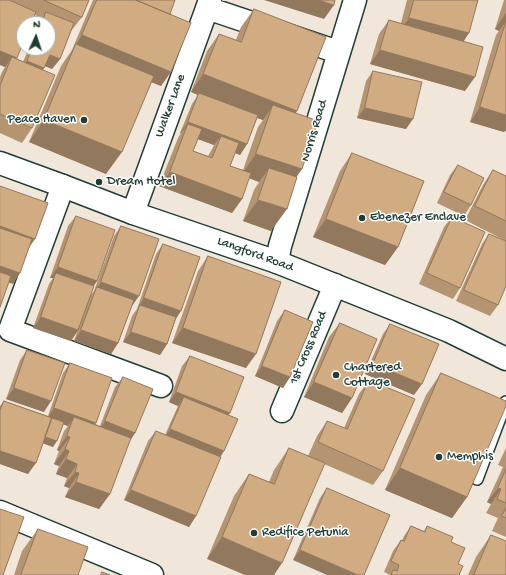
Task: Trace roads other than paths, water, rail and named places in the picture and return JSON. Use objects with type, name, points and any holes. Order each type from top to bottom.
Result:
[{"type":"street","name":"Norris Road","points":[[277,262],[280,246],[355,0]]},
{"type":"street","points":[[208,4],[338,52]]},
{"type":"street","name":"Walker Lane","points":[[133,213],[208,4]]},
{"type":"street","name":"Langford Road","points":[[0,163],[133,213],[277,262],[449,331],[506,359]]},
{"type":"street","points":[[63,186],[10,330],[161,386]]},
{"type":"street","name":"1st Cross Road","points":[[282,411],[335,285]]},
{"type":"street","points":[[0,512],[152,575]]},
{"type":"lane","points":[[477,479],[506,402]]},
{"type":"place","name":"Peace Haven","points":[[84,120]]},
{"type":"place","name":"Dream Hotel","points":[[99,182]]},
{"type":"place","name":"Ebenezer Enclave","points":[[362,218]]},
{"type":"place","name":"Chartered Cottage","points":[[336,375]]},
{"type":"place","name":"Memphis","points":[[439,457]]},
{"type":"place","name":"Redifice Petunia","points":[[254,533]]}]
